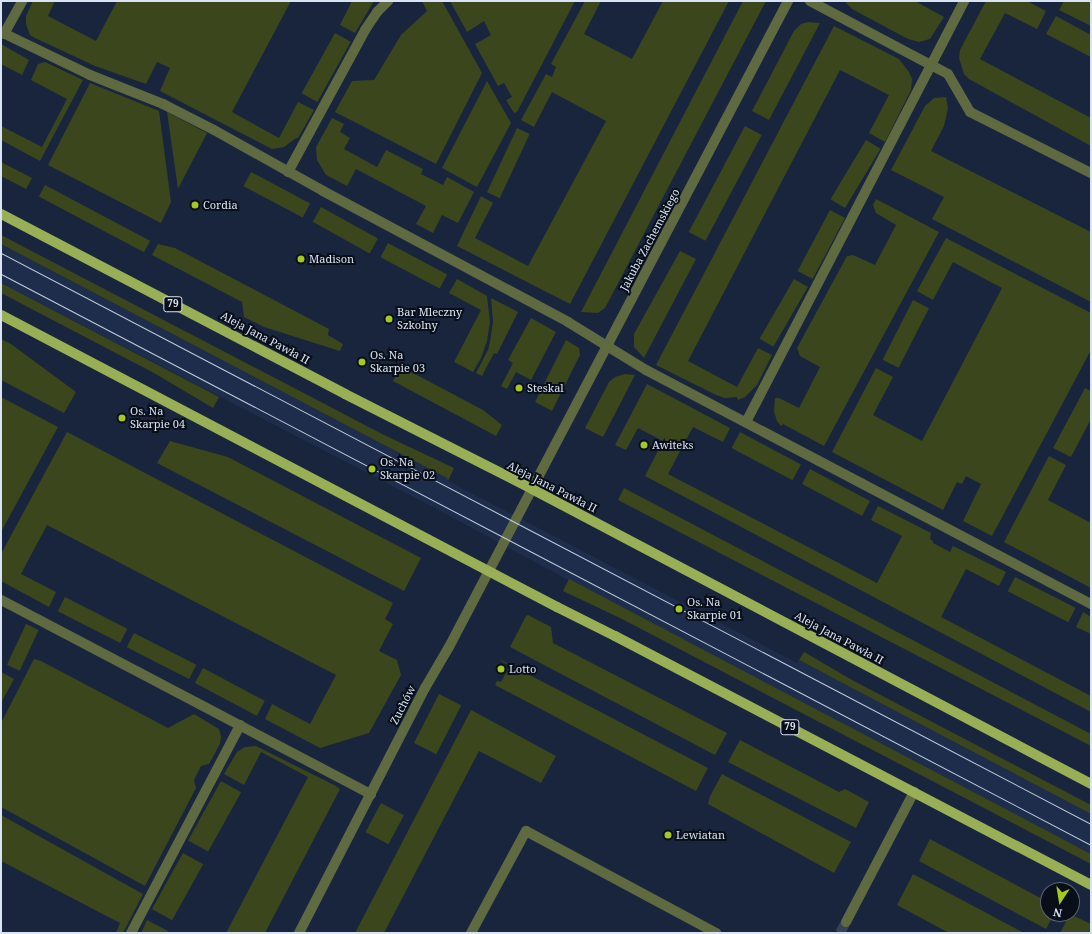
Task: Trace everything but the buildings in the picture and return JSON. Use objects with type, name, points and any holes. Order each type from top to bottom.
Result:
[{"type":"main road","name":"Aleja Jana Pawła II","points":[[1,214],[345,394],[532,489],[1091,784]]},
{"type":"main road","name":"79","points":[[1,315],[1091,885]]},
{"type":"street","points":[[22,1],[2,33],[90,75],[163,104],[214,130],[288,172],[568,322],[646,370],[1091,604]]},
{"type":"street","points":[[288,172],[367,25],[388,1]]},
{"type":"street","name":"Jakuba Zachemskiego","points":[[532,489],[788,1]]},
{"type":"street","points":[[810,1],[948,74],[970,112],[1091,173]]},
{"type":"street","points":[[746,422],[964,1]]},
{"type":"street","name":"Zuchów","points":[[299,933],[532,489]]},
{"type":"street","points":[[1,600],[371,794]]},
{"type":"street","points":[[131,933],[240,725]]},
{"type":"street","points":[[846,922],[914,792]]},
{"type":"street","points":[[471,933],[526,831],[716,933]]},
{"type":"shaded area","points":[[1,244],[447,478],[448,481],[797,663],[799,660],[1091,814],[1091,854],[570,581],[433,507],[1,283]]},
{"type":"green space","points":[[33,1],[55,1],[48,16],[96,41],[117,1],[291,1],[232,112],[279,138],[298,102],[314,110],[298,138],[284,147],[272,149],[160,91],[170,68],[157,62],[146,84],[95,66],[30,35],[26,24],[26,16]]},
{"type":"green space","points":[[352,1],[374,1],[355,33],[340,25]]},
{"type":"green space","points":[[422,1],[442,1],[482,73],[436,164],[335,112],[352,81],[374,80],[401,35],[427,11]]},
{"type":"green space","points":[[450,1],[575,1],[517,112],[514,113],[506,100],[512,97],[504,83],[498,86],[475,44],[491,35],[484,21],[467,32]]},
{"type":"green space","points":[[585,1],[601,1],[584,34],[632,59],[663,1],[729,1],[570,304],[457,246],[481,196],[493,203],[475,238],[528,266],[606,121],[552,92],[534,127],[521,120],[546,74],[552,77],[556,67],[551,64]]},
{"type":"green space","points":[[743,1],[766,1],[605,308],[598,313],[581,312]]},
{"type":"green space","points":[[847,1],[915,1],[944,17],[930,39],[919,42],[908,39],[852,9],[846,3]]},
{"type":"green space","points":[[986,1],[1027,1],[1046,11],[1037,29],[1005,13],[980,59],[1091,118],[1091,146],[969,79],[964,74],[959,58],[960,50]]},
{"type":"green space","points":[[1064,1],[1091,1],[1091,26],[1059,10]]},
{"type":"green space","points":[[1056,16],[1091,35],[1091,57],[1046,34]]},
{"type":"green space","points":[[808,22],[820,23],[769,120],[752,111],[794,31],[801,24]]},
{"type":"green space","points":[[834,26],[899,59],[909,72],[912,79],[911,90],[885,142],[869,133],[889,95],[840,70],[688,361],[737,387],[758,348],[772,355],[757,385],[745,397],[738,400],[737,397],[725,398],[656,365]]},
{"type":"green space","points":[[335,33],[351,42],[317,102],[302,93]]},
{"type":"green space","points":[[1,44],[29,60],[22,75],[1,64]]},
{"type":"green space","points":[[45,62],[83,80],[40,161],[1,140],[1,126],[42,147],[67,99],[31,80],[38,64]]},
{"type":"green space","points":[[487,81],[511,123],[477,187],[442,168]]},
{"type":"green space","points":[[90,83],[159,111],[171,202],[161,223],[48,165]]},
{"type":"green space","points":[[946,97],[948,108],[944,126],[931,151],[1091,232],[1091,302],[932,219],[944,197],[891,170],[925,106],[934,98]]},
{"type":"green space","points":[[167,112],[207,133],[178,189]]},
{"type":"green space","points":[[332,118],[344,124],[340,132],[350,138],[344,149],[377,167],[386,150],[423,169],[421,174],[443,185],[447,177],[474,192],[458,223],[442,215],[433,233],[416,224],[426,206],[356,169],[347,186],[326,175],[317,160],[316,147]]},
{"type":"green space","points":[[745,126],[762,135],[705,241],[689,232]]},
{"type":"green space","points":[[517,128],[530,134],[500,198],[487,192]]},
{"type":"green space","points":[[866,140],[881,149],[845,208],[830,199]]},
{"type":"green space","points":[[1,162],[32,178],[26,189],[1,176]]},
{"type":"green space","points":[[251,172],[310,203],[303,218],[243,186]]},
{"type":"green space","points":[[45,185],[150,241],[144,252],[39,196]]},
{"type":"green space","points":[[876,199],[939,232],[824,446],[783,424],[781,426],[777,421],[774,412],[775,398],[779,398],[799,408],[820,367],[800,356],[797,348],[847,256],[853,255],[875,265],[896,225],[876,213],[873,205]]},
{"type":"green space","points":[[321,207],[378,239],[370,253],[313,222]]},
{"type":"green space","points":[[830,210],[845,218],[813,279],[798,271]]},
{"type":"green space","points":[[1,235],[384,435],[454,468],[448,481],[447,478],[1,244]]},
{"type":"green space","points":[[946,238],[1091,313],[1091,350],[992,536],[963,521],[981,484],[966,476],[962,484],[957,482],[943,510],[832,452],[876,368],[893,377],[873,415],[922,441],[1002,288],[953,262],[933,300],[917,291]]},
{"type":"green space","points":[[388,243],[447,274],[440,289],[380,257]]},
{"type":"green space","points":[[158,244],[175,248],[329,329],[328,335],[343,344],[340,351],[264,327],[244,317],[242,302],[152,255]]},
{"type":"green space","points":[[680,251],[696,259],[644,358],[634,347],[634,334]]},
{"type":"green space","points":[[457,279],[487,296],[490,322],[487,341],[481,358],[473,372],[454,362],[481,310],[449,293]]},
{"type":"green space","points":[[794,279],[808,287],[773,347],[760,339]]},
{"type":"green space","points":[[1,283],[219,397],[213,408],[154,373],[1,293]]},
{"type":"green space","points":[[491,298],[518,312],[497,354],[494,353],[482,376],[476,373],[488,350],[490,342],[493,322]]},
{"type":"green space","points":[[913,300],[929,308],[899,368],[883,360]]},
{"type":"green space","points":[[531,318],[556,332],[531,380],[516,372],[507,389],[501,386],[513,363],[508,360]]},
{"type":"green space","points":[[1,339],[11,344],[76,392],[64,413],[1,380]]},
{"type":"green space","points":[[566,340],[579,348],[580,355],[552,411],[535,402]]},
{"type":"green space","points":[[398,365],[483,410],[502,425],[496,436],[393,381],[399,371],[396,368]]},
{"type":"green space","points":[[625,374],[635,375],[603,437],[585,428],[609,382],[615,377]]},
{"type":"green space","points":[[647,384],[730,428],[723,442],[693,427],[668,474],[877,583],[902,536],[871,520],[878,506],[931,533],[930,539],[933,543],[950,552],[953,546],[1006,572],[999,586],[966,569],[941,617],[1091,696],[1091,712],[645,476],[663,441],[638,428],[626,450],[615,445]]},
{"type":"green space","points":[[1085,388],[1091,391],[1091,419],[1071,457],[1053,448]]},
{"type":"green space","points":[[1,397],[58,427],[1,532]]},
{"type":"green space","points":[[67,432],[393,603],[385,619],[393,624],[379,651],[397,660],[401,675],[369,733],[320,748],[265,719],[272,704],[310,724],[336,675],[47,525],[21,574],[56,592],[49,607],[1,581],[1,554]]},
{"type":"green space","points":[[740,432],[801,464],[792,480],[732,448]]},
{"type":"green space","points":[[170,441],[228,457],[421,558],[404,591],[157,463]]},
{"type":"green space","points":[[1049,456],[1066,465],[1048,500],[1091,523],[1091,588],[1004,542]]},
{"type":"green space","points":[[810,469],[870,501],[862,516],[802,484]]},
{"type":"green space","points":[[624,488],[1091,734],[1091,746],[618,500]]},
{"type":"green space","points":[[1015,577],[1076,608],[1068,622],[1008,591]]},
{"type":"green space","points":[[569,579],[1091,854],[1091,864],[622,619],[563,591]]},
{"type":"green space","points":[[65,597],[127,629],[120,643],[58,611]]},
{"type":"green space","points":[[1083,612],[1091,617],[1091,634],[1076,627]]},
{"type":"green space","points":[[528,615],[551,627],[553,643],[727,733],[715,755],[510,647],[526,616]]},
{"type":"green space","points":[[26,624],[39,630],[20,671],[7,665]]},
{"type":"green space","points":[[134,633],[196,665],[189,679],[127,647]]},
{"type":"green space","points":[[804,652],[852,680],[1091,805],[1091,814],[799,660]]},
{"type":"green space","points":[[34,659],[41,661],[168,728],[194,714],[219,729],[221,736],[220,744],[209,764],[201,766],[194,780],[196,788],[145,886],[1,807],[1,723]]},
{"type":"green space","points":[[501,660],[708,768],[696,791],[495,685],[497,681],[501,682],[510,666]]},
{"type":"green space","points":[[203,668],[265,701],[257,716],[195,683]]},
{"type":"green space","points":[[1,672],[14,679],[1,703]]},
{"type":"green space","points":[[439,694],[461,705],[436,754],[414,743]]},
{"type":"green space","points":[[471,710],[556,756],[541,783],[479,751],[384,933],[355,933]]},
{"type":"green space","points":[[740,740],[839,792],[845,789],[869,802],[856,828],[728,762]]},
{"type":"green space","points":[[256,746],[340,789],[265,933],[226,933],[308,777],[261,752],[244,785],[224,774],[237,752],[245,747]]},
{"type":"green space","points":[[722,774],[851,842],[834,873],[708,804],[710,796]]},
{"type":"green space","points":[[221,781],[241,792],[208,852],[188,840]]},
{"type":"green space","points":[[381,803],[404,815],[388,844],[366,832]]},
{"type":"green space","points":[[1,815],[143,894],[123,933],[116,933],[120,923],[1,861]]},
{"type":"green space","points":[[930,839],[1040,898],[1040,922],[1050,922],[1046,929],[919,861]]},
{"type":"green space","points":[[183,853],[203,864],[172,920],[152,909]]},
{"type":"green space","points":[[913,874],[1024,933],[949,933],[897,905]]},
{"type":"green space","points":[[1080,919],[1091,924],[1091,933],[1060,933],[1066,922],[1080,922]]},
{"type":"green space","points":[[147,920],[168,931],[167,933],[141,933]]},
{"type":"tunnel","points":[[840,933],[846,922]]},
{"type":"tram line","points":[[1,253],[1091,824]]},
{"type":"tram line","points":[[1,274],[1091,845]]},
{"type":"place","name":"Cordia","points":[[195,205]]},
{"type":"place","name":"Madison","points":[[301,259]]},
{"type":"place","name":"Bar Mleczny Szkolny","points":[[389,319]]},
{"type":"place","name":"Os. Na Skarpie 03","points":[[362,362]]},
{"type":"place","name":"Steskal","points":[[519,388]]},
{"type":"place","name":"Os. Na Skarpie 04","points":[[122,418]]},
{"type":"place","name":"Awiteks","points":[[644,445]]},
{"type":"place","name":"Os. Na Skarpie 02","points":[[372,469]]},
{"type":"place","name":"Os. Na Skarpie 01","points":[[679,609]]},
{"type":"place","name":"Lotto","points":[[501,669]]},
{"type":"place","name":"Lewiatan","points":[[668,835]]}]
